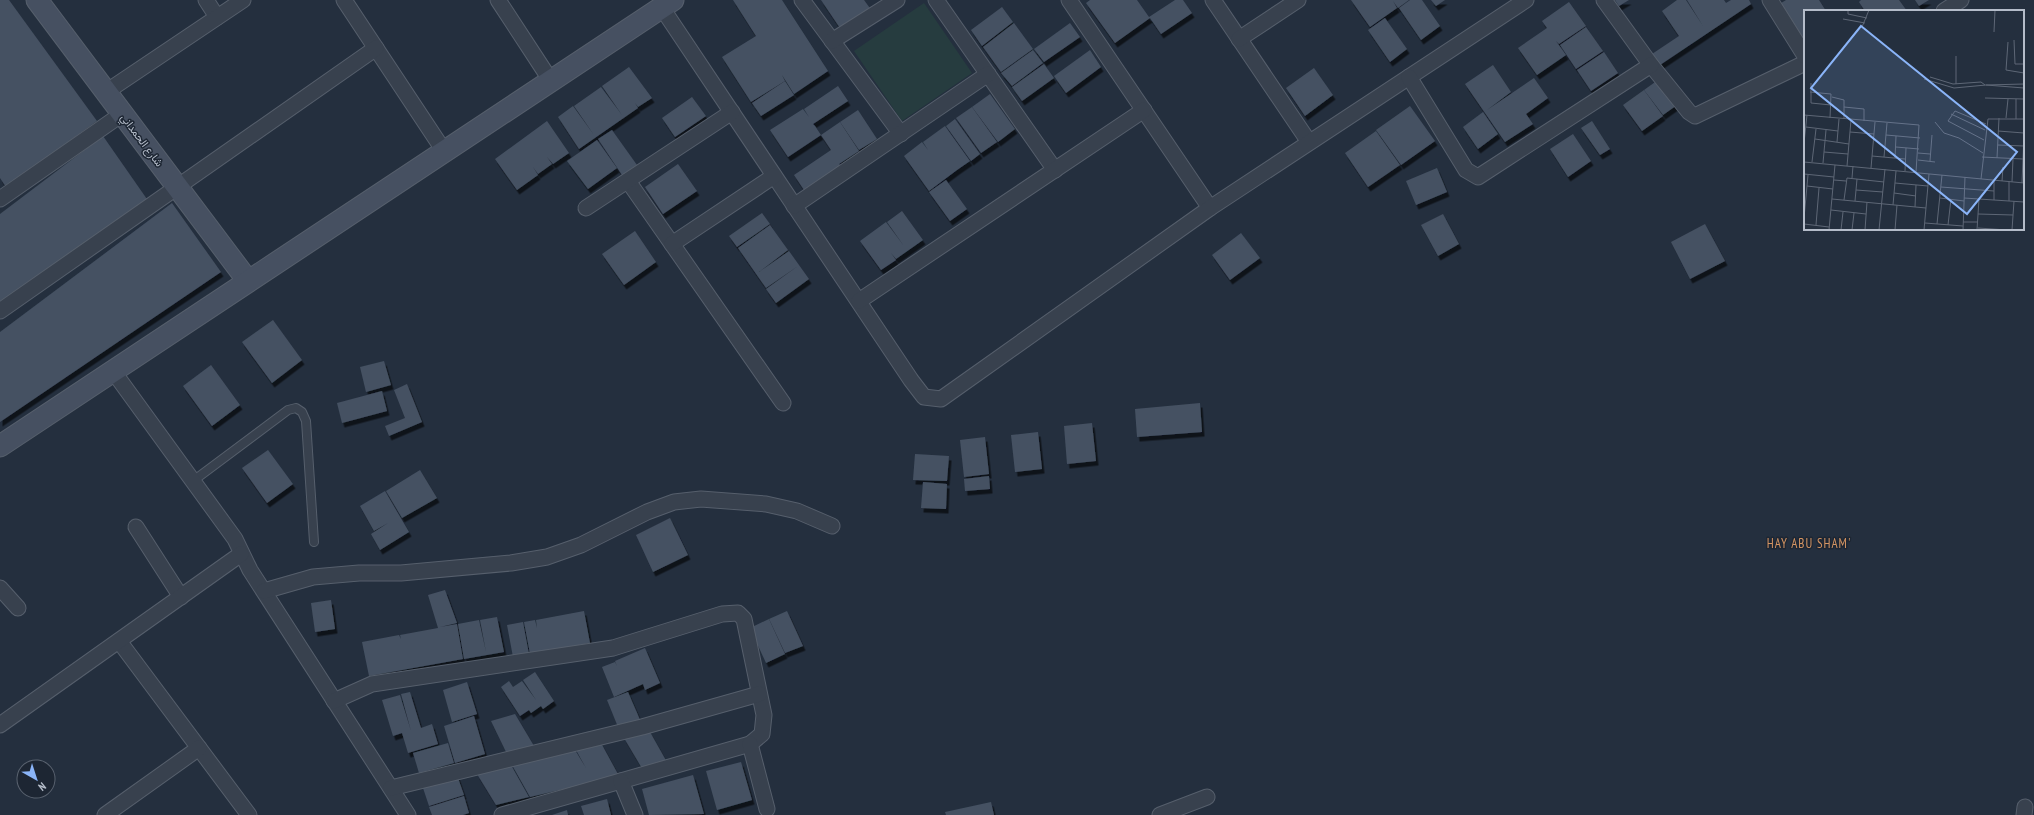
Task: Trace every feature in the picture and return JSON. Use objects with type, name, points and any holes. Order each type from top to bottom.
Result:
[{"type":"street","name":"شارع الحمداني","points":[[37,0],[248,281]]},
{"type":"street","points":[[206,0],[217,18]]},
{"type":"street","points":[[106,92],[243,0]]},
{"type":"street","points":[[344,0],[444,151]]},
{"type":"street","points":[[498,0],[551,81]]},
{"type":"street","points":[[802,0],[901,134]]},
{"type":"street","points":[[832,41],[897,0]]},
{"type":"street","points":[[936,0],[1055,170]]},
{"type":"street","points":[[1069,0],[1210,208]]},
{"type":"street","points":[[1213,0],[1309,142]]},
{"type":"street","points":[[1239,39],[1298,0]]},
{"type":"street","points":[[1604,0],[1651,65],[1689,112],[1695,116],[1804,63]]},
{"type":"street","points":[[1770,0],[1804,54]]},
{"type":"street","points":[[1946,10],[1961,0]]},
{"type":"street","points":[[2,442],[113,371],[668,4],[732,112],[924,397],[941,399],[1210,208],[1409,77],[1519,2]]},
{"type":"street","points":[[0,311],[376,48]]},
{"type":"street","points":[[1409,77],[1466,170],[1478,177],[1651,65]]},
{"type":"street","points":[[794,206],[988,74]]},
{"type":"street","points":[[858,301],[1144,110]]},
{"type":"street","points":[[586,208],[732,112]]},
{"type":"street","points":[[0,199],[122,114]]},
{"type":"street","points":[[672,244],[774,176]]},
{"type":"street","points":[[628,181],[783,403]]},
{"type":"street","points":[[113,371],[235,539],[240,554],[408,815]]},
{"type":"street","points":[[264,591],[313,577],[401,573],[511,563],[547,557],[581,545],[647,512],[674,502],[701,499],[766,504],[798,511],[832,526]]},
{"type":"street","points":[[136,527],[181,597]]},
{"type":"street","points":[[0,726],[240,554]]},
{"type":"street","points":[[0,588],[18,608]]},
{"type":"street","points":[[334,701],[372,684],[613,648],[722,614],[738,613],[744,619],[764,716],[762,734],[750,744],[502,815]]},
{"type":"street","points":[[119,641],[249,815]]},
{"type":"street","points":[[391,788],[642,727],[759,694]]},
{"type":"street","points":[[750,744],[768,809]]},
{"type":"street","points":[[105,815],[199,748]]},
{"type":"street","points":[[621,781],[635,815]]},
{"type":"street","points":[[1160,815],[1207,796]]},
{"type":"lane","points":[[193,481],[288,410],[296,408],[302,412],[306,420],[314,542]]},
{"type":"green space","points":[[924,3],[972,73],[902,121],[854,51]]},
{"type":"building","points":[[0,0],[9,0],[97,121],[6,187],[0,178]]},
{"type":"building","points":[[733,0],[782,0],[828,71],[794,94],[782,75],[785,81],[751,102],[722,57],[756,36]]},
{"type":"building","points":[[821,0],[864,0],[872,11],[842,31]]},
{"type":"building","points":[[1090,0],[1137,0],[1149,17],[1175,0],[1183,0],[1192,13],[1161,34],[1150,18],[1115,43],[1086,3]]},
{"type":"building","points":[[1351,0],[1409,0],[1398,8],[1393,1],[1397,8],[1370,27]]},
{"type":"building","points":[[1410,0],[1422,0],[1440,26],[1421,40],[1399,8]]},
{"type":"building","points":[[1431,0],[1445,0],[1436,6]]},
{"type":"building","points":[[1615,0],[1629,0],[1619,6]]},
{"type":"building","points":[[1677,0],[1686,0],[1703,26],[1687,0],[1724,0],[1726,3],[1731,0],[1749,0],[1751,4],[1657,67],[1649,56],[1679,36],[1662,11]]},
{"type":"building","points":[[1786,0],[1819,0],[1825,10],[1804,10],[1804,37],[1801,39],[1778,5]]},
{"type":"building","points":[[1861,0],[1899,0],[1906,10],[1864,10],[1859,2]]},
{"type":"building","points":[[1915,0],[1929,0],[1919,6]]},
{"type":"building","points":[[1569,2],[1586,26],[1559,44],[1556,41],[1566,55],[1537,75],[1518,48],[1547,28],[1542,21]]},
{"type":"building","points":[[1002,7],[1013,22],[982,46],[971,30]]},
{"type":"building","points":[[1385,18],[1407,49],[1390,62],[1368,30]]},
{"type":"building","points":[[1014,23],[1033,49],[1001,72],[983,47]]},
{"type":"building","points":[[1070,23],[1080,37],[1044,62],[1034,49]]},
{"type":"building","points":[[1586,27],[1603,51],[1576,69],[1560,45]]},
{"type":"building","points":[[1033,50],[1043,63],[1012,86],[1001,73]]},
{"type":"building","points":[[1090,50],[1101,67],[1066,93],[1054,76]]},
{"type":"building","points":[[1604,52],[1618,73],[1591,91],[1577,70]]},
{"type":"building","points":[[1044,64],[1054,78],[1022,101],[1012,87]]},
{"type":"building","points":[[1493,65],[1511,92],[1487,110],[1534,78],[1548,98],[1526,114],[1533,124],[1505,142],[1465,84]]},
{"type":"building","points":[[629,67],[652,98],[638,107],[635,103],[638,108],[579,149],[558,117],[573,106],[594,135],[574,106],[601,87],[622,115],[602,86]]},
{"type":"building","points":[[1314,68],[1333,95],[1305,116],[1286,88]]},
{"type":"building","points":[[1658,80],[1677,105],[1663,115],[1644,90]]},
{"type":"building","points":[[785,81],[794,95],[761,116],[752,103]]},
{"type":"building","points":[[838,86],[848,101],[813,124],[821,135],[788,157],[770,130],[803,109],[809,117],[804,109]]},
{"type":"building","points":[[1644,90],[1663,116],[1642,131],[1623,105]]},
{"type":"building","points":[[990,94],[1015,129],[998,142],[972,107]]},
{"type":"building","points":[[692,97],[706,116],[675,137],[662,118]]},
{"type":"building","points":[[1410,106],[1435,141],[1401,165],[1376,130]]},
{"type":"building","points":[[972,107],[997,142],[981,153],[956,118]]},
{"type":"building","points":[[858,110],[877,139],[859,150],[840,122]]},
{"type":"building","points":[[1483,112],[1498,134],[1478,149],[1463,127]]},
{"type":"building","points":[[955,119],[980,154],[971,161],[946,126]]},
{"type":"building","points":[[547,121],[569,153],[553,164],[547,157],[552,164],[538,174],[533,167],[538,175],[517,190],[495,159]]},
{"type":"building","points":[[1592,121],[1610,149],[1600,155],[1581,128]]},
{"type":"building","points":[[840,122],[859,151],[839,164],[841,166],[804,190],[794,175],[831,150],[821,135]]},
{"type":"building","points":[[945,126],[970,161],[929,191],[904,156],[922,142],[928,150],[923,142]]},
{"type":"building","points":[[612,130],[637,165],[622,175],[598,139]]},
{"type":"building","points":[[1376,131],[1400,165],[1368,187],[1345,153]]},
{"type":"building","points":[[1573,134],[1591,161],[1568,177],[1550,149]]},
{"type":"building","points":[[103,136],[149,202],[0,302],[0,214]]},
{"type":"building","points":[[597,140],[617,168],[588,189],[567,161]]},
{"type":"building","points":[[678,164],[697,191],[663,214],[645,187]]},
{"type":"building","points":[[1437,168],[1447,192],[1416,205],[1406,181]]},
{"type":"building","points":[[946,180],[967,209],[950,221],[929,192]]},
{"type":"building","points":[[172,203],[221,272],[0,422],[0,332]]},
{"type":"building","points":[[902,211],[923,240],[896,259],[891,253],[896,260],[881,270],[860,241],[886,222],[904,246],[887,222]]},
{"type":"building","points":[[762,213],[770,224],[737,247],[729,236]]},
{"type":"building","points":[[1443,214],[1459,244],[1438,256],[1421,225]]},
{"type":"building","points":[[1705,224],[1725,261],[1690,279],[1671,242]]},
{"type":"building","points":[[770,225],[788,250],[759,272],[789,251],[809,279],[776,303],[766,289],[798,266],[766,288],[738,248]]},
{"type":"building","points":[[635,231],[656,262],[624,285],[602,254]]},
{"type":"building","points":[[1241,233],[1260,258],[1230,280],[1212,255]]},
{"type":"building","points":[[273,320],[302,360],[272,383],[242,342]]},
{"type":"building","points":[[384,361],[391,385],[366,392],[360,367]]},
{"type":"building","points":[[211,365],[240,405],[212,426],[183,386]]},
{"type":"building","points":[[407,384],[422,422],[389,436],[385,426],[405,418],[394,390]]},
{"type":"building","points":[[382,391],[387,411],[342,423],[337,403]]},
{"type":"building","points":[[1200,403],[1202,432],[1137,437],[1135,409]]},
{"type":"building","points":[[1092,423],[1096,461],[1067,464],[1064,426]]},
{"type":"building","points":[[1038,432],[1042,469],[1015,472],[1011,435]]},
{"type":"building","points":[[985,437],[989,474],[964,477],[960,440]]},
{"type":"building","points":[[268,450],[293,484],[267,503],[242,468]]},
{"type":"building","points":[[915,454],[949,456],[947,481],[913,480]]},
{"type":"building","points":[[420,470],[437,498],[402,518],[386,491]]},
{"type":"building","points":[[989,476],[990,489],[965,491],[964,479]]},
{"type":"building","points":[[923,482],[947,484],[946,509],[921,508]]},
{"type":"building","points":[[385,491],[409,532],[380,550],[371,534],[388,523],[374,531],[360,506]]},
{"type":"building","points":[[670,518],[688,555],[653,572],[636,535]]},
{"type":"building","points":[[445,590],[457,623],[440,627],[457,624],[463,659],[369,676],[362,642],[399,635],[401,639],[400,635],[438,628],[428,595]]},
{"type":"building","points":[[331,600],[335,629],[315,632],[311,603]]},
{"type":"building","points":[[584,611],[590,643],[530,654],[524,622],[535,620],[537,628],[536,620]]},
{"type":"building","points":[[787,611],[803,646],[785,653],[769,619]]},
{"type":"building","points":[[497,617],[504,652],[464,659],[458,624],[479,620],[486,652],[480,620]]},
{"type":"building","points":[[769,619],[785,654],[766,663],[750,628]]},
{"type":"building","points":[[523,622],[529,654],[513,657],[507,625]]},
{"type":"building","points":[[645,648],[660,683],[645,690],[643,684],[614,697],[602,667],[615,662],[617,666],[615,661]]},
{"type":"building","points":[[535,672],[554,701],[543,709],[541,706],[531,713],[529,710],[520,716],[501,687],[509,681],[513,687],[522,681],[536,700],[523,680]]},
{"type":"building","points":[[467,682],[477,714],[452,722],[443,690]]},
{"type":"building","points":[[410,692],[421,728],[432,724],[438,744],[408,753],[402,733],[393,736],[382,700],[400,695],[411,731],[401,694]]},
{"type":"building","points":[[628,692],[641,722],[620,732],[607,700]]},
{"type":"building","points":[[515,714],[534,746],[507,754],[491,721]]},
{"type":"building","points":[[474,716],[485,754],[455,763],[444,726]]},
{"type":"building","points":[[650,732],[668,764],[643,770],[624,738]]},
{"type":"building","points":[[448,743],[454,763],[419,773],[413,753]]},
{"type":"building","points":[[601,743],[619,776],[530,797],[512,765],[575,750],[586,768],[576,750]]},
{"type":"building","points":[[741,762],[752,800],[717,810],[706,771]]},
{"type":"building","points":[[511,765],[529,797],[496,805],[477,774]]},
{"type":"building","points":[[457,775],[464,795],[429,806],[422,785]]},
{"type":"building","points":[[693,775],[704,814],[649,815],[642,789]]},
{"type":"building","points":[[464,796],[469,813],[463,815],[432,815],[429,807]]},
{"type":"building","points":[[607,799],[611,815],[584,815],[581,806]]},
{"type":"building","points":[[991,802],[994,815],[946,815],[945,812]]},
{"type":"building","points":[[567,810],[568,815],[552,815]]},
{"type":"district","name":"HAY ABU SHAM'","points":[[1809,543]]}]
